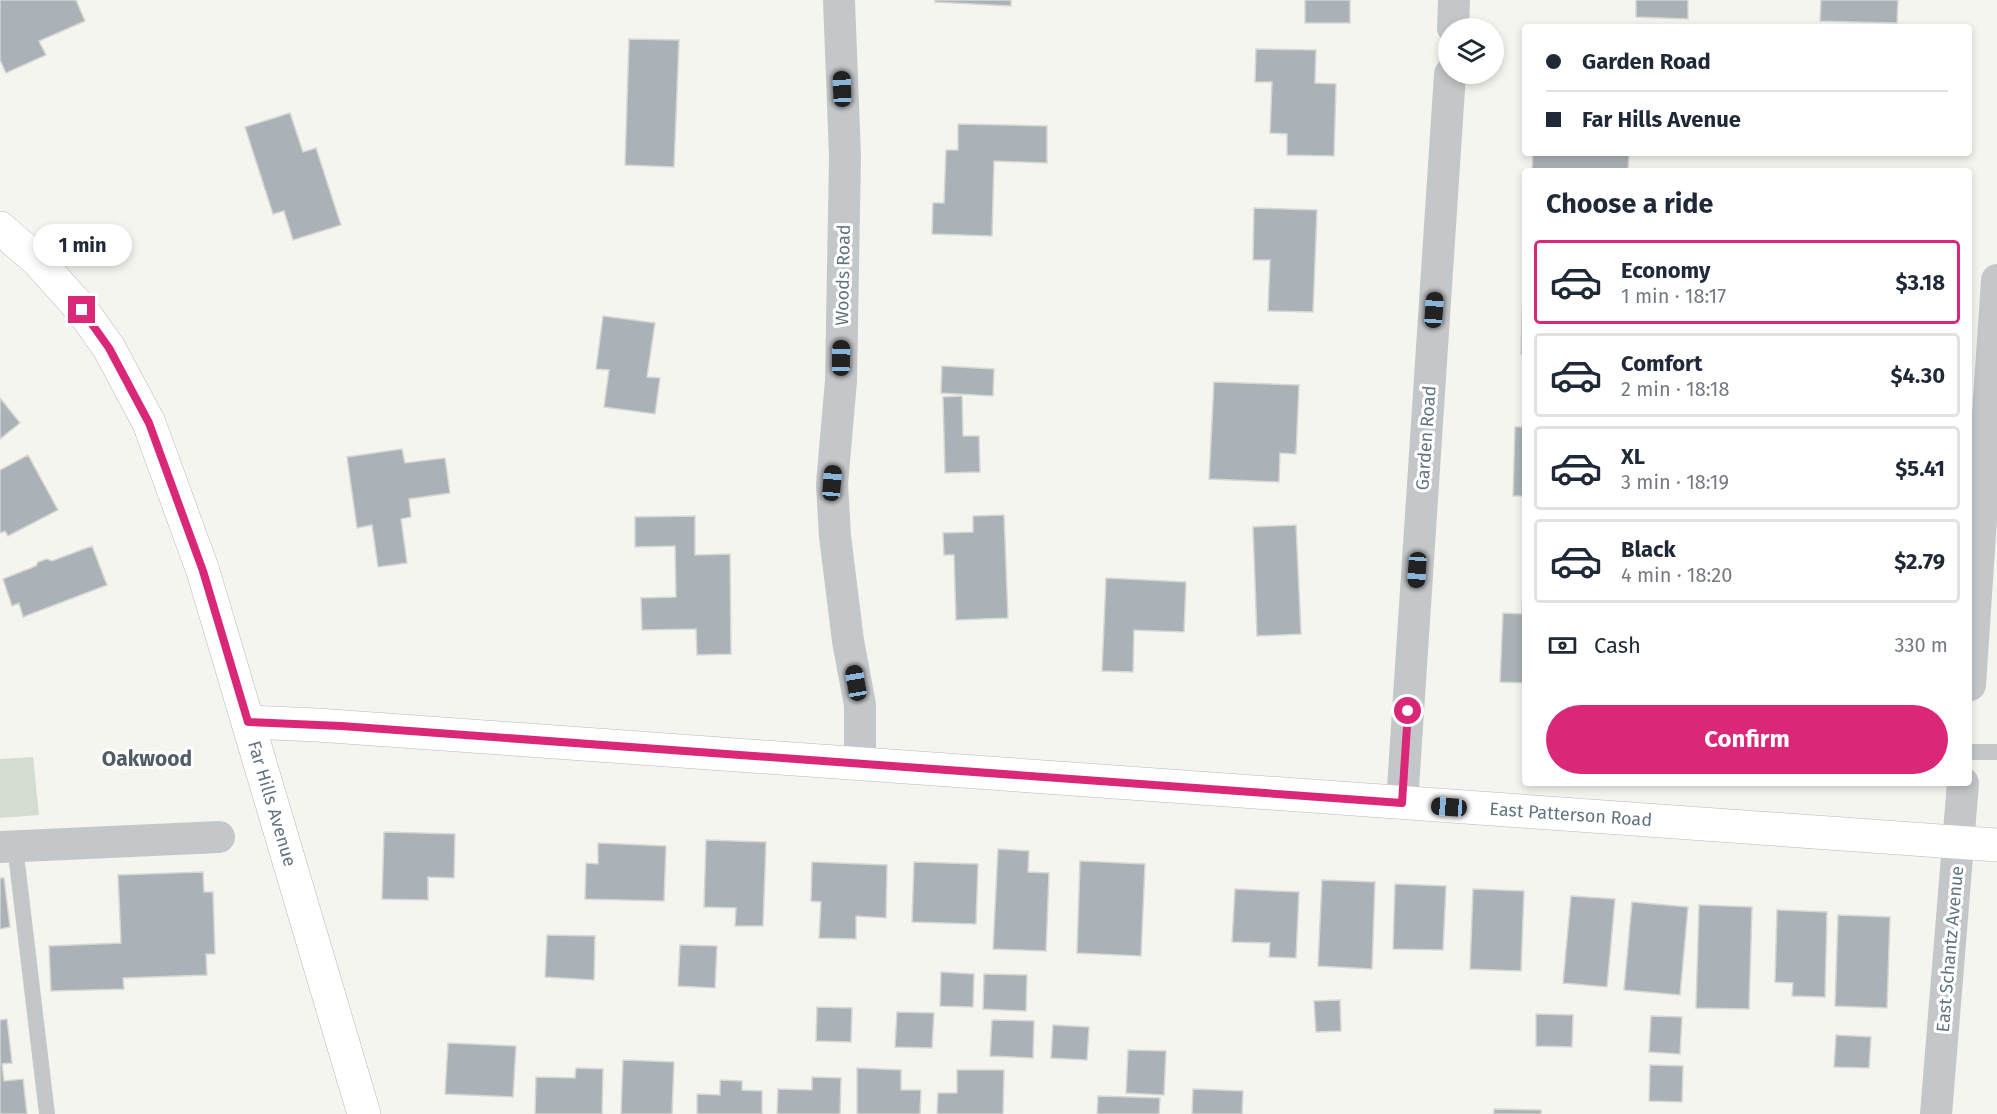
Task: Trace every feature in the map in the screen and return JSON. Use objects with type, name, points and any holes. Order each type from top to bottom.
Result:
[{"type":"main road","name":"Far Hills Avenue","points":[[0,228],[37,260],[82,310],[109,348],[149,423],[203,571],[364,1114]]},
{"type":"main road","name":"East Patterson Road","points":[[248,722],[317,725],[1997,845]]},
{"type":"street","name":"Woods Road","points":[[839,0],[845,156],[841,381],[832,483],[835,536],[848,641],[860,705],[860,764]]},
{"type":"street","points":[[1453,18],[1454,0]]},
{"type":"street","name":"Garden Road","points":[[1402,803],[1449,84]]},
{"type":"street","points":[[1972,675],[1986,606],[1997,280]]},
{"type":"street","name":"East Schantz Avenue","points":[[1936,1114],[1963,786]]},
{"type":"street","points":[[8,846],[219,837]]},
{"type":"lane","points":[[1972,752],[1997,752]]},
{"type":"lane","points":[[8,846],[47,1114]]},
{"type":"shaded area","points":[[33,757],[39,815],[0,818],[0,759]]},
{"type":"building","points":[[0,0],[76,0],[85,21],[39,41],[46,55],[6,73],[0,60]]},
{"type":"building","points":[[935,0],[1011,0],[1011,6],[935,2]]},
{"type":"building","points":[[1305,0],[1350,0],[1350,23],[1305,23]]},
{"type":"building","points":[[1636,0],[1688,0],[1688,19],[1636,17]]},
{"type":"building","points":[[1821,0],[1898,0],[1897,23],[1820,21]]},
{"type":"building","points":[[629,39],[679,40],[674,167],[625,165]]},
{"type":"building","points":[[1256,49],[1316,50],[1315,83],[1336,84],[1334,156],[1287,155],[1287,134],[1270,133],[1272,82],[1255,82]]},
{"type":"building","points":[[290,113],[303,152],[316,148],[341,225],[293,240],[284,211],[273,214],[245,127]]},
{"type":"building","points":[[958,124],[1047,126],[1047,163],[994,161],[992,236],[932,234],[933,203],[944,203],[946,150],[958,150]]},
{"type":"building","points":[[1533,156],[1629,156],[1628,168],[1532,168]]},
{"type":"building","points":[[1254,208],[1317,210],[1313,312],[1268,311],[1270,260],[1253,260]]},
{"type":"building","points":[[603,316],[655,323],[647,377],[660,378],[655,414],[604,407],[609,370],[596,369]]},
{"type":"building","points":[[942,366],[994,369],[993,396],[941,393]]},
{"type":"building","points":[[1214,382],[1299,385],[1296,454],[1280,453],[1279,482],[1209,479]]},
{"type":"building","points":[[962,396],[963,436],[979,436],[980,472],[945,473],[943,397]]},
{"type":"building","points":[[0,398],[20,423],[0,439]]},
{"type":"building","points":[[1515,427],[1522,427],[1522,496],[1513,496]]},
{"type":"building","points":[[402,449],[405,463],[445,458],[450,493],[409,499],[411,517],[401,519],[407,563],[378,567],[372,525],[357,528],[347,457]]},
{"type":"building","points":[[28,455],[58,510],[8,536],[5,531],[0,533],[0,470]]},
{"type":"building","points":[[1004,515],[1008,618],[956,620],[954,555],[944,555],[943,533],[973,532],[973,516]]},
{"type":"building","points":[[695,516],[695,555],[730,554],[731,654],[697,655],[696,629],[642,630],[641,598],[676,597],[675,546],[635,547],[635,517]]},
{"type":"building","points":[[1296,525],[1301,634],[1257,636],[1253,527]]},
{"type":"building","points":[[92,546],[107,585],[23,617],[19,603],[12,606],[3,579],[36,566],[38,562],[47,559],[52,561]]},
{"type":"building","points":[[1106,578],[1186,582],[1184,632],[1134,630],[1133,672],[1102,671]]},
{"type":"building","points":[[1503,613],[1522,614],[1522,683],[1500,682]]},
{"type":"building","points":[[384,832],[455,834],[454,878],[428,877],[428,900],[382,899]]},
{"type":"building","points":[[706,840],[766,842],[763,926],[735,926],[736,908],[704,907]]},
{"type":"building","points":[[598,843],[666,846],[664,901],[585,899],[586,863],[598,864]]},
{"type":"building","points":[[998,849],[1029,851],[1028,872],[1049,873],[1046,951],[993,949]]},
{"type":"building","points":[[1080,861],[1145,864],[1141,956],[1077,953]]},
{"type":"building","points":[[812,862],[887,865],[886,918],[856,916],[856,939],[819,938],[821,902],[811,901]]},
{"type":"building","points":[[914,862],[978,864],[976,924],[912,922]]},
{"type":"building","points":[[203,872],[204,892],[213,892],[215,954],[206,954],[207,975],[123,978],[124,989],[51,991],[49,946],[121,943],[118,875]]},
{"type":"building","points":[[0,878],[4,878],[10,927],[0,929]]},
{"type":"building","points":[[1322,880],[1375,882],[1372,969],[1318,966]]},
{"type":"building","points":[[1395,884],[1446,886],[1443,950],[1393,949]]},
{"type":"building","points":[[1235,889],[1299,892],[1296,958],[1269,957],[1270,943],[1232,942]]},
{"type":"building","points":[[1473,889],[1524,891],[1521,971],[1470,969]]},
{"type":"building","points":[[1571,896],[1615,899],[1607,987],[1563,983]]},
{"type":"building","points":[[1632,902],[1688,907],[1680,995],[1624,990]]},
{"type":"building","points":[[1699,905],[1752,907],[1749,1009],[1696,1008]]},
{"type":"building","points":[[1777,910],[1827,912],[1825,997],[1792,996],[1793,983],[1775,982]]},
{"type":"building","points":[[1838,915],[1890,917],[1887,1008],[1835,1006]]},
{"type":"building","points":[[547,935],[595,936],[594,980],[545,977]]},
{"type":"building","points":[[680,945],[717,946],[715,988],[678,986]]},
{"type":"building","points":[[941,972],[974,974],[973,1007],[940,1006]]},
{"type":"building","points":[[984,974],[1027,975],[1026,1011],[983,1009]]},
{"type":"building","points":[[1340,1000],[1341,1031],[1316,1032],[1314,1001]]},
{"type":"building","points":[[817,1007],[852,1008],[851,1042],[816,1041]]},
{"type":"building","points":[[897,1012],[934,1013],[932,1048],[895,1047]]},
{"type":"building","points":[[1536,1014],[1573,1015],[1572,1047],[1536,1046]]},
{"type":"building","points":[[1651,1016],[1682,1017],[1680,1054],[1649,1052]]},
{"type":"building","points":[[7,1019],[12,1063],[2,1064],[4,1081],[23,1079],[27,1114],[0,1114],[0,1020]]},
{"type":"building","points":[[992,1020],[1034,1021],[1033,1058],[990,1056]]},
{"type":"building","points":[[1053,1025],[1089,1027],[1087,1060],[1051,1058]]},
{"type":"building","points":[[1836,1035],[1871,1037],[1869,1068],[1834,1067]]},
{"type":"building","points":[[448,1043],[516,1046],[513,1097],[445,1094]]},
{"type":"building","points":[[1128,1050],[1166,1051],[1164,1095],[1126,1093]]},
{"type":"building","points":[[623,1060],[674,1062],[672,1114],[621,1114]]},
{"type":"building","points":[[1650,1065],[1683,1066],[1682,1102],[1649,1101]]},
{"type":"building","points":[[576,1068],[603,1069],[602,1114],[535,1114],[536,1077],[575,1078]]},
{"type":"building","points":[[857,1068],[901,1070],[901,1090],[921,1090],[920,1114],[857,1114]]},
{"type":"building","points":[[957,1070],[1004,1070],[1003,1114],[937,1114],[938,1093],[957,1093]]},
{"type":"building","points":[[812,1077],[841,1078],[840,1114],[777,1114],[778,1089],[812,1090]]},
{"type":"building","points":[[720,1080],[742,1081],[742,1090],[762,1091],[762,1114],[697,1114],[697,1094],[720,1095]]},
{"type":"building","points":[[1193,1089],[1243,1091],[1242,1114],[1192,1114]]},
{"type":"building","points":[[1098,1096],[1160,1098],[1159,1114],[1097,1114]]},
{"type":"building","points":[[1494,1109],[1541,1110],[1541,1114],[1494,1114]]},
{"type":"district","name":"Oakwood","points":[[147,759]]},
{"type":"route","points":[[82,310],[109,348],[149,423],[203,571],[248,722],[341,726],[1402,803],[1408,711]]}]
